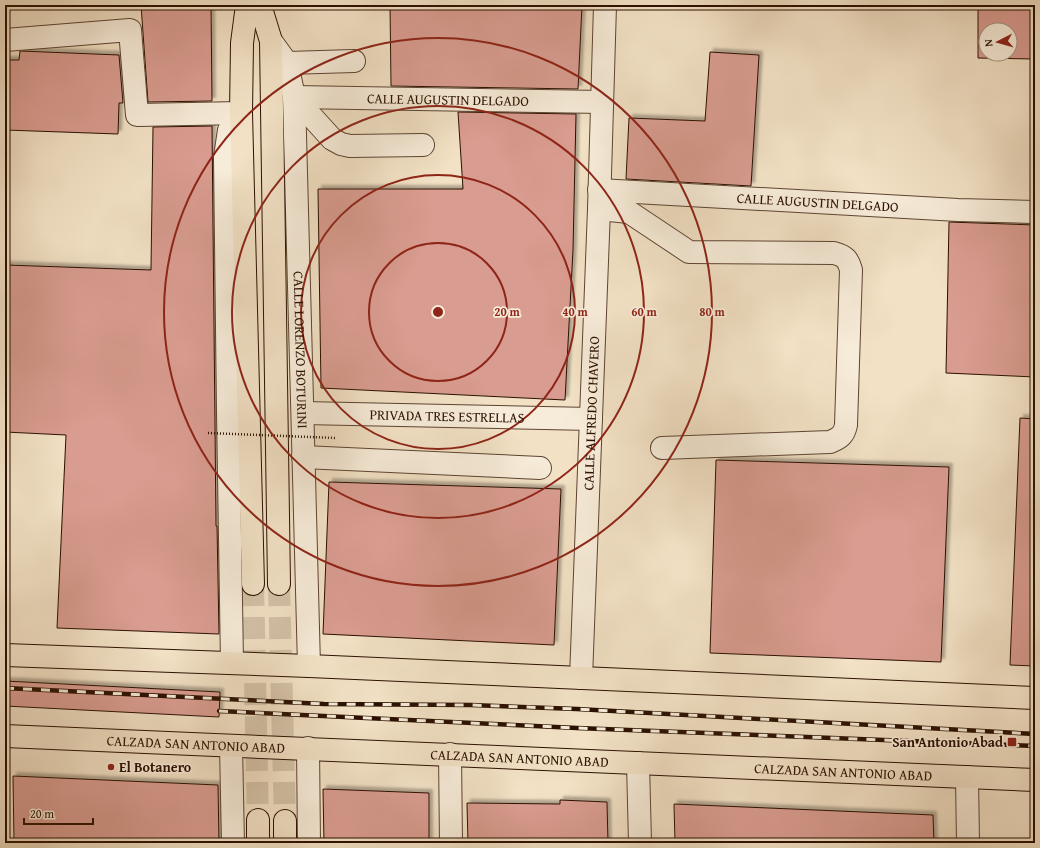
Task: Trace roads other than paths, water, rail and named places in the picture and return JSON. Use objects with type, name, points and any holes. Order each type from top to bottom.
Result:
[{"type":"main road","points":[[247,5],[242,43],[241,113],[253,584]]},
{"type":"main road","name":"CALLE LORENZO BOTURINI","points":[[260,5],[271,41],[279,584]]},
{"type":"main road","points":[[5,656],[309,666],[1035,698]]},
{"type":"main road","name":"CALZADA SAN ANTONIO ABAD","points":[[5,736],[1035,780]]},
{"type":"main road","points":[[258,820],[258,843]]},
{"type":"main road","points":[[286,820],[286,843]]},
{"type":"street","name":"CALLE ALFREDO CHAVERO","points":[[581,678],[605,5]]},
{"type":"street","points":[[5,40],[130,30],[137,114],[241,113]]},
{"type":"street","name":"CALLE LORENZO BOTURINI","points":[[271,41],[287,63],[294,96],[309,666]]},
{"type":"street","points":[[287,63],[354,61]]},
{"type":"street","points":[[294,96],[332,139],[341,144],[350,146],[423,145]]},
{"type":"street","name":"CALLE AUGUSTIN DELGADO","points":[[294,96],[602,102]]},
{"type":"street","points":[[232,663],[225,157],[229,130],[241,113]]},
{"type":"street","points":[[599,199],[629,212],[689,252],[834,253],[842,255],[849,261],[851,270],[846,425],[844,433],[838,439],[830,442],[662,448]]},
{"type":"street","name":"CALLE AUGUSTIN DELGADO","points":[[599,199],[1035,212]]},
{"type":"street","name":"PRIVADA TRES ESTRELLAS","points":[[303,413],[591,419]]},
{"type":"street","points":[[303,457],[540,468]]},
{"type":"street","points":[[231,746],[233,843]]},
{"type":"street","points":[[308,748],[309,843]]},
{"type":"street","points":[[450,754],[451,843]]},
{"type":"street","points":[[638,763],[640,843]]},
{"type":"street","points":[[967,777],[968,843]]},
{"type":"tunnel","points":[[253,584],[258,820]]},
{"type":"tunnel","points":[[279,584],[285,821]]},
{"type":"railway","points":[[5,688],[324,704],[471,705],[577,709],[1035,734]]},
{"type":"railway","points":[[219,711],[577,728],[1035,746]]},
{"type":"place","name":"San Antonio Abad","points":[[1012,742]]},
{"type":"place","name":"El Botanero","points":[[111,767]]}]
